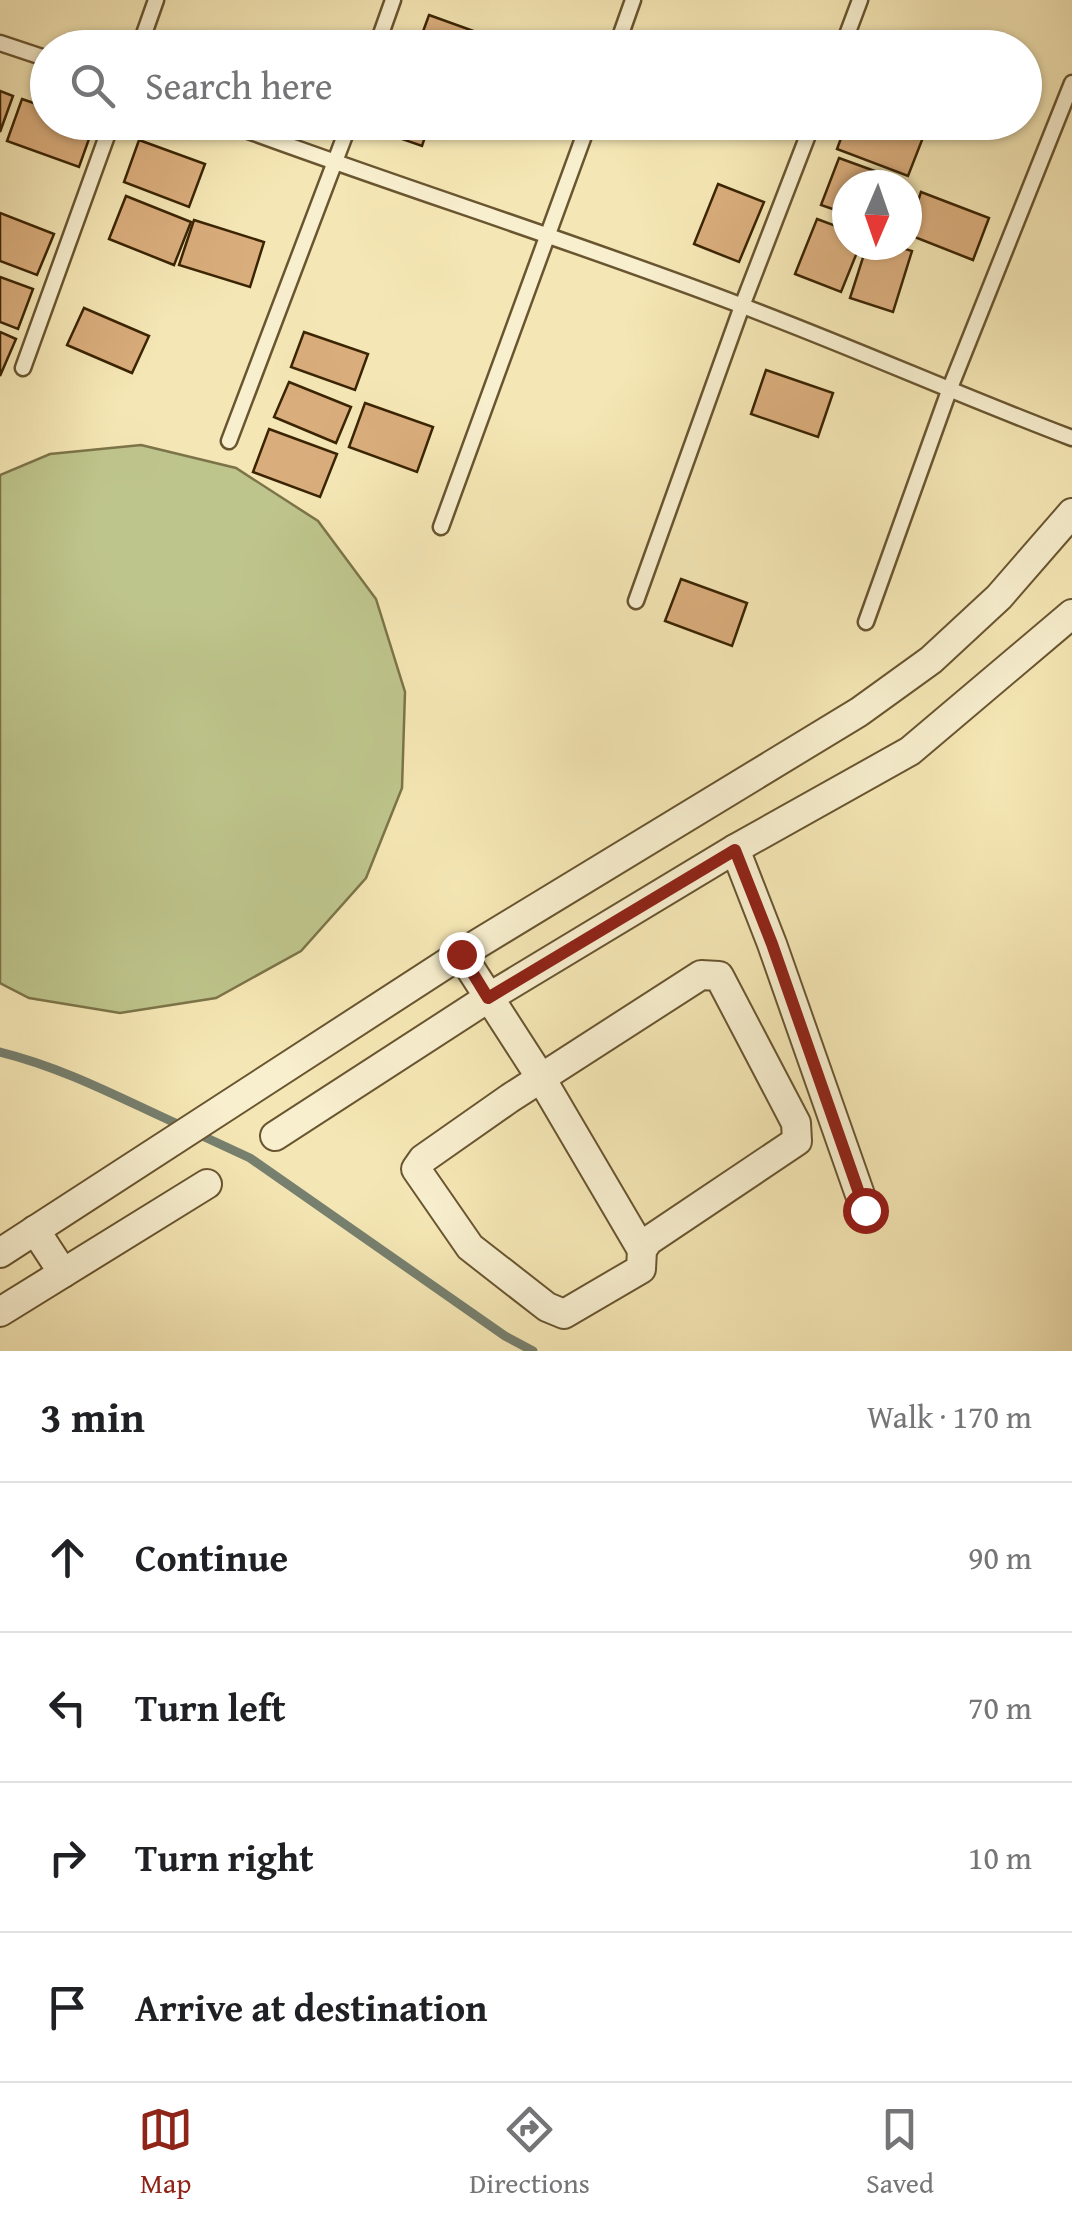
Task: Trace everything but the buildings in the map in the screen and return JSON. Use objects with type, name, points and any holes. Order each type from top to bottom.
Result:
[{"type":"street","points":[[0,1253],[461,954],[859,712],[931,660],[999,597],[1072,513]]},
{"type":"street","points":[[275,1136],[488,998],[735,850],[910,752],[1072,614]]},
{"type":"street","points":[[735,850],[865,1210]]},
{"type":"street","points":[[461,954],[541,1078],[642,1250],[641,1269],[564,1314],[547,1308],[470,1246],[416,1169],[423,1159],[541,1078],[701,975],[719,976],[796,1123],[796,1141],[648,1242],[642,1250]]},
{"type":"street","points":[[0,1312],[207,1184]]},
{"type":"street","points":[[35,1230],[63,1273]]},
{"type":"lane","points":[[145,30],[156,0]]},
{"type":"lane","points":[[382,30],[393,0]]},
{"type":"lane","points":[[622,30],[633,0]]},
{"type":"lane","points":[[849,30],[860,0]]},
{"type":"lane","points":[[0,42],[30,53]]},
{"type":"lane","points":[[866,622],[950,388],[1072,83]]},
{"type":"lane","points":[[23,368],[105,140]]},
{"type":"lane","points":[[272,140],[549,234],[742,306],[1072,438]]},
{"type":"lane","points":[[229,441],[344,140]]},
{"type":"lane","points":[[441,527],[583,140]]},
{"type":"lane","points":[[636,601],[806,140]]},
{"type":"green space","points":[[141,445],[236,468],[318,521],[376,599],[405,692],[402,788],[366,878],[301,951],[216,998],[120,1013],[29,998],[0,983],[0,475],[50,454]]},
{"type":"waterway","points":[[0,1052],[70,1075],[182,1126]]},
{"type":"waterway","points":[[196,1133],[250,1158],[505,1336],[533,1351]]},
{"type":"route","points":[[461,954],[488,998],[735,850],[865,1210]]}]
